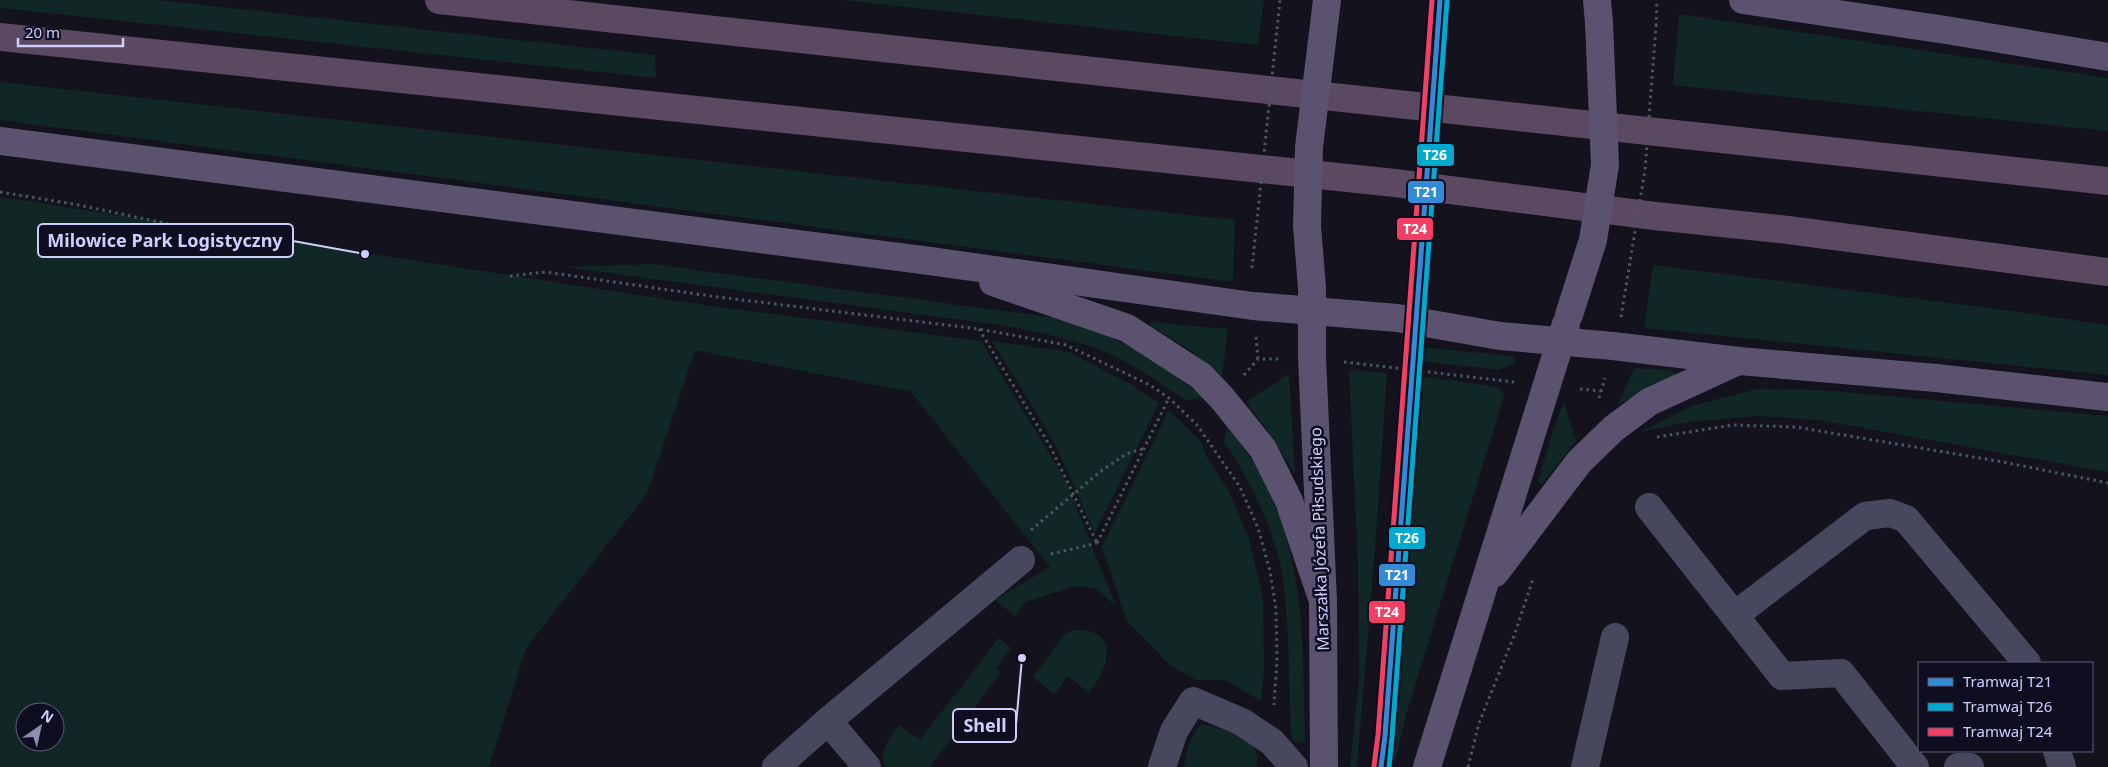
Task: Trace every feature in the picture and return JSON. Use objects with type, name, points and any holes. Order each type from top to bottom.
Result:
[{"type":"highway","points":[[439,0],[2108,181]]},
{"type":"highway","points":[[0,37],[1385,182],[1655,216],[1788,230],[2108,272]]},
{"type":"main road","name":"Marszałka Józefa Piłsudskiego","points":[[1324,767],[1322,601],[1312,358],[1313,299],[1307,226],[1310,148],[1327,0]]},
{"type":"main road","points":[[1743,0],[1768,2],[2108,57]]},
{"type":"main road","points":[[1427,767],[1593,240],[1605,165],[1598,12]]},
{"type":"main road","points":[[0,141],[930,261],[1253,306],[1313,299],[1373,315],[1500,336],[1565,328],[1739,361],[1936,378],[2108,397]]},
{"type":"main road","points":[[930,261],[1127,328],[1201,376],[1222,398],[1262,449],[1288,501],[1322,601]]},
{"type":"main road","points":[[1483,589],[1579,462],[1613,429],[1649,402],[1739,361]]},
{"type":"lane","points":[[1649,507],[1782,676],[1841,673],[1915,767]]},
{"type":"lane","points":[[1735,615],[1865,516],[1890,513],[1906,519],[2026,662]]},
{"type":"lane","points":[[776,767],[828,721],[1022,560]]},
{"type":"lane","points":[[1585,767],[1616,637]]},
{"type":"lane","points":[[1162,767],[1174,731],[1193,701],[1242,722],[1272,742],[1294,767]]},
{"type":"lane","points":[[828,721],[867,767]]},
{"type":"lane","points":[[2057,752],[2062,767]]},
{"type":"lane","points":[[1958,767],[1970,767]]},
{"type":"path","points":[[1252,268],[1280,0]]},
{"type":"path","points":[[1621,317],[1645,170],[1657,0]]},
{"type":"path","points":[[0,192],[79,205],[235,238]]},
{"type":"path","points":[[510,276],[546,272],[710,296],[979,329],[1066,345],[1150,385],[1170,398],[1197,424],[1240,487],[1258,528],[1270,571],[1276,610],[1277,660],[1272,742]]},
{"type":"path","points":[[979,329],[1050,446],[1097,543]]},
{"type":"path","points":[[1197,424],[1258,359],[1312,358],[1601,391]]},
{"type":"path","points":[[1097,543],[1170,398]]},
{"type":"path","points":[[1650,439],[1733,425],[1796,427],[2003,462],[2108,483]]},
{"type":"path","points":[[1097,543],[1022,560],[1020,539],[1101,471],[1126,454],[1145,448]]},
{"type":"path","points":[[1468,767],[1479,723],[1514,636],[1536,570]]},
{"type":"green space","points":[[0,0],[158,0],[655,55],[656,78],[0,8]]},
{"type":"green space","points":[[841,0],[1264,0],[1258,45]]},
{"type":"green space","points":[[1679,14],[2108,78],[2108,131],[1673,85]]},
{"type":"green space","points":[[0,82],[1235,220],[1233,282],[0,120]]},
{"type":"green space","points":[[0,197],[711,306],[981,341],[1066,481],[1116,606],[1095,588],[1076,586],[1025,602],[1015,616],[995,600],[1050,567],[911,392],[695,350],[647,494],[526,648],[489,767],[0,767]]},
{"type":"green space","points":[[651,264],[1051,317],[1096,330],[1145,354],[1205,398],[1185,400],[1139,370],[1098,349],[1046,334],[1007,326],[564,267]]},
{"type":"green space","points":[[1653,265],[2108,325],[2108,375],[1644,328]]},
{"type":"green space","points":[[1152,322],[1228,329],[1222,376],[1192,352],[1150,325]]},
{"type":"green space","points":[[992,341],[1069,352],[1130,384],[1159,403],[1095,533],[1054,442]]},
{"type":"green space","points":[[1420,347],[1512,356],[1515,359],[1515,364],[1498,370],[1420,361]]},
{"type":"green space","points":[[1634,368],[1670,370],[1679,375],[1641,392],[1618,405]]},
{"type":"green space","points":[[1349,370],[1387,373],[1357,767],[1350,767],[1359,680],[1358,565]]},
{"type":"green space","points":[[1289,374],[1295,474],[1265,427],[1246,402]]},
{"type":"green space","points":[[1418,376],[1491,386],[1499,388],[1504,396],[1406,715],[1394,767],[1384,767]]},
{"type":"green space","points":[[1757,389],[1822,390],[2108,416],[2108,472],[1819,420],[1758,416],[1688,422],[1640,432],[1691,406]]},
{"type":"green space","points":[[1564,402],[1576,441],[1542,484],[1538,482],[1554,427]]},
{"type":"green space","points":[[1169,410],[1201,442],[1206,456],[1228,490],[1249,538],[1263,599],[1264,670],[1261,701],[1225,680],[1196,680],[1170,665],[1127,621],[1102,547]]},
{"type":"green space","points":[[1227,425],[1261,476],[1276,508],[1287,540],[1299,604],[1302,637],[1305,739],[1302,743],[1293,741],[1291,735],[1288,634],[1282,571],[1265,517],[1251,486],[1224,442]]},
{"type":"green space","points":[[1073,630],[1089,631],[1099,635],[1105,642],[1107,651],[1106,662],[1089,693],[1068,676],[1054,694],[1033,677],[1064,635]]},
{"type":"green space","points":[[999,638],[1011,648],[996,668],[1001,672],[930,767],[885,767],[883,755],[886,744],[899,725],[920,740]]},
{"type":"green space","points":[[1202,724],[1234,734],[1249,743],[1257,755],[1257,767],[1184,767],[1189,744]]},
{"type":"tram line","name":"T24","points":[[1374,766],[1378,735],[1432,0]]},
{"type":"tram line","name":"T21","points":[[1381,767],[1385,736],[1440,0]]},
{"type":"tram line","name":"T26","points":[[1389,767],[1447,1]]},
{"type":"place","name":"Milowice Park Logistyczny","points":[[365,254]]},
{"type":"place","name":"Shell","points":[[1022,658]]}]
